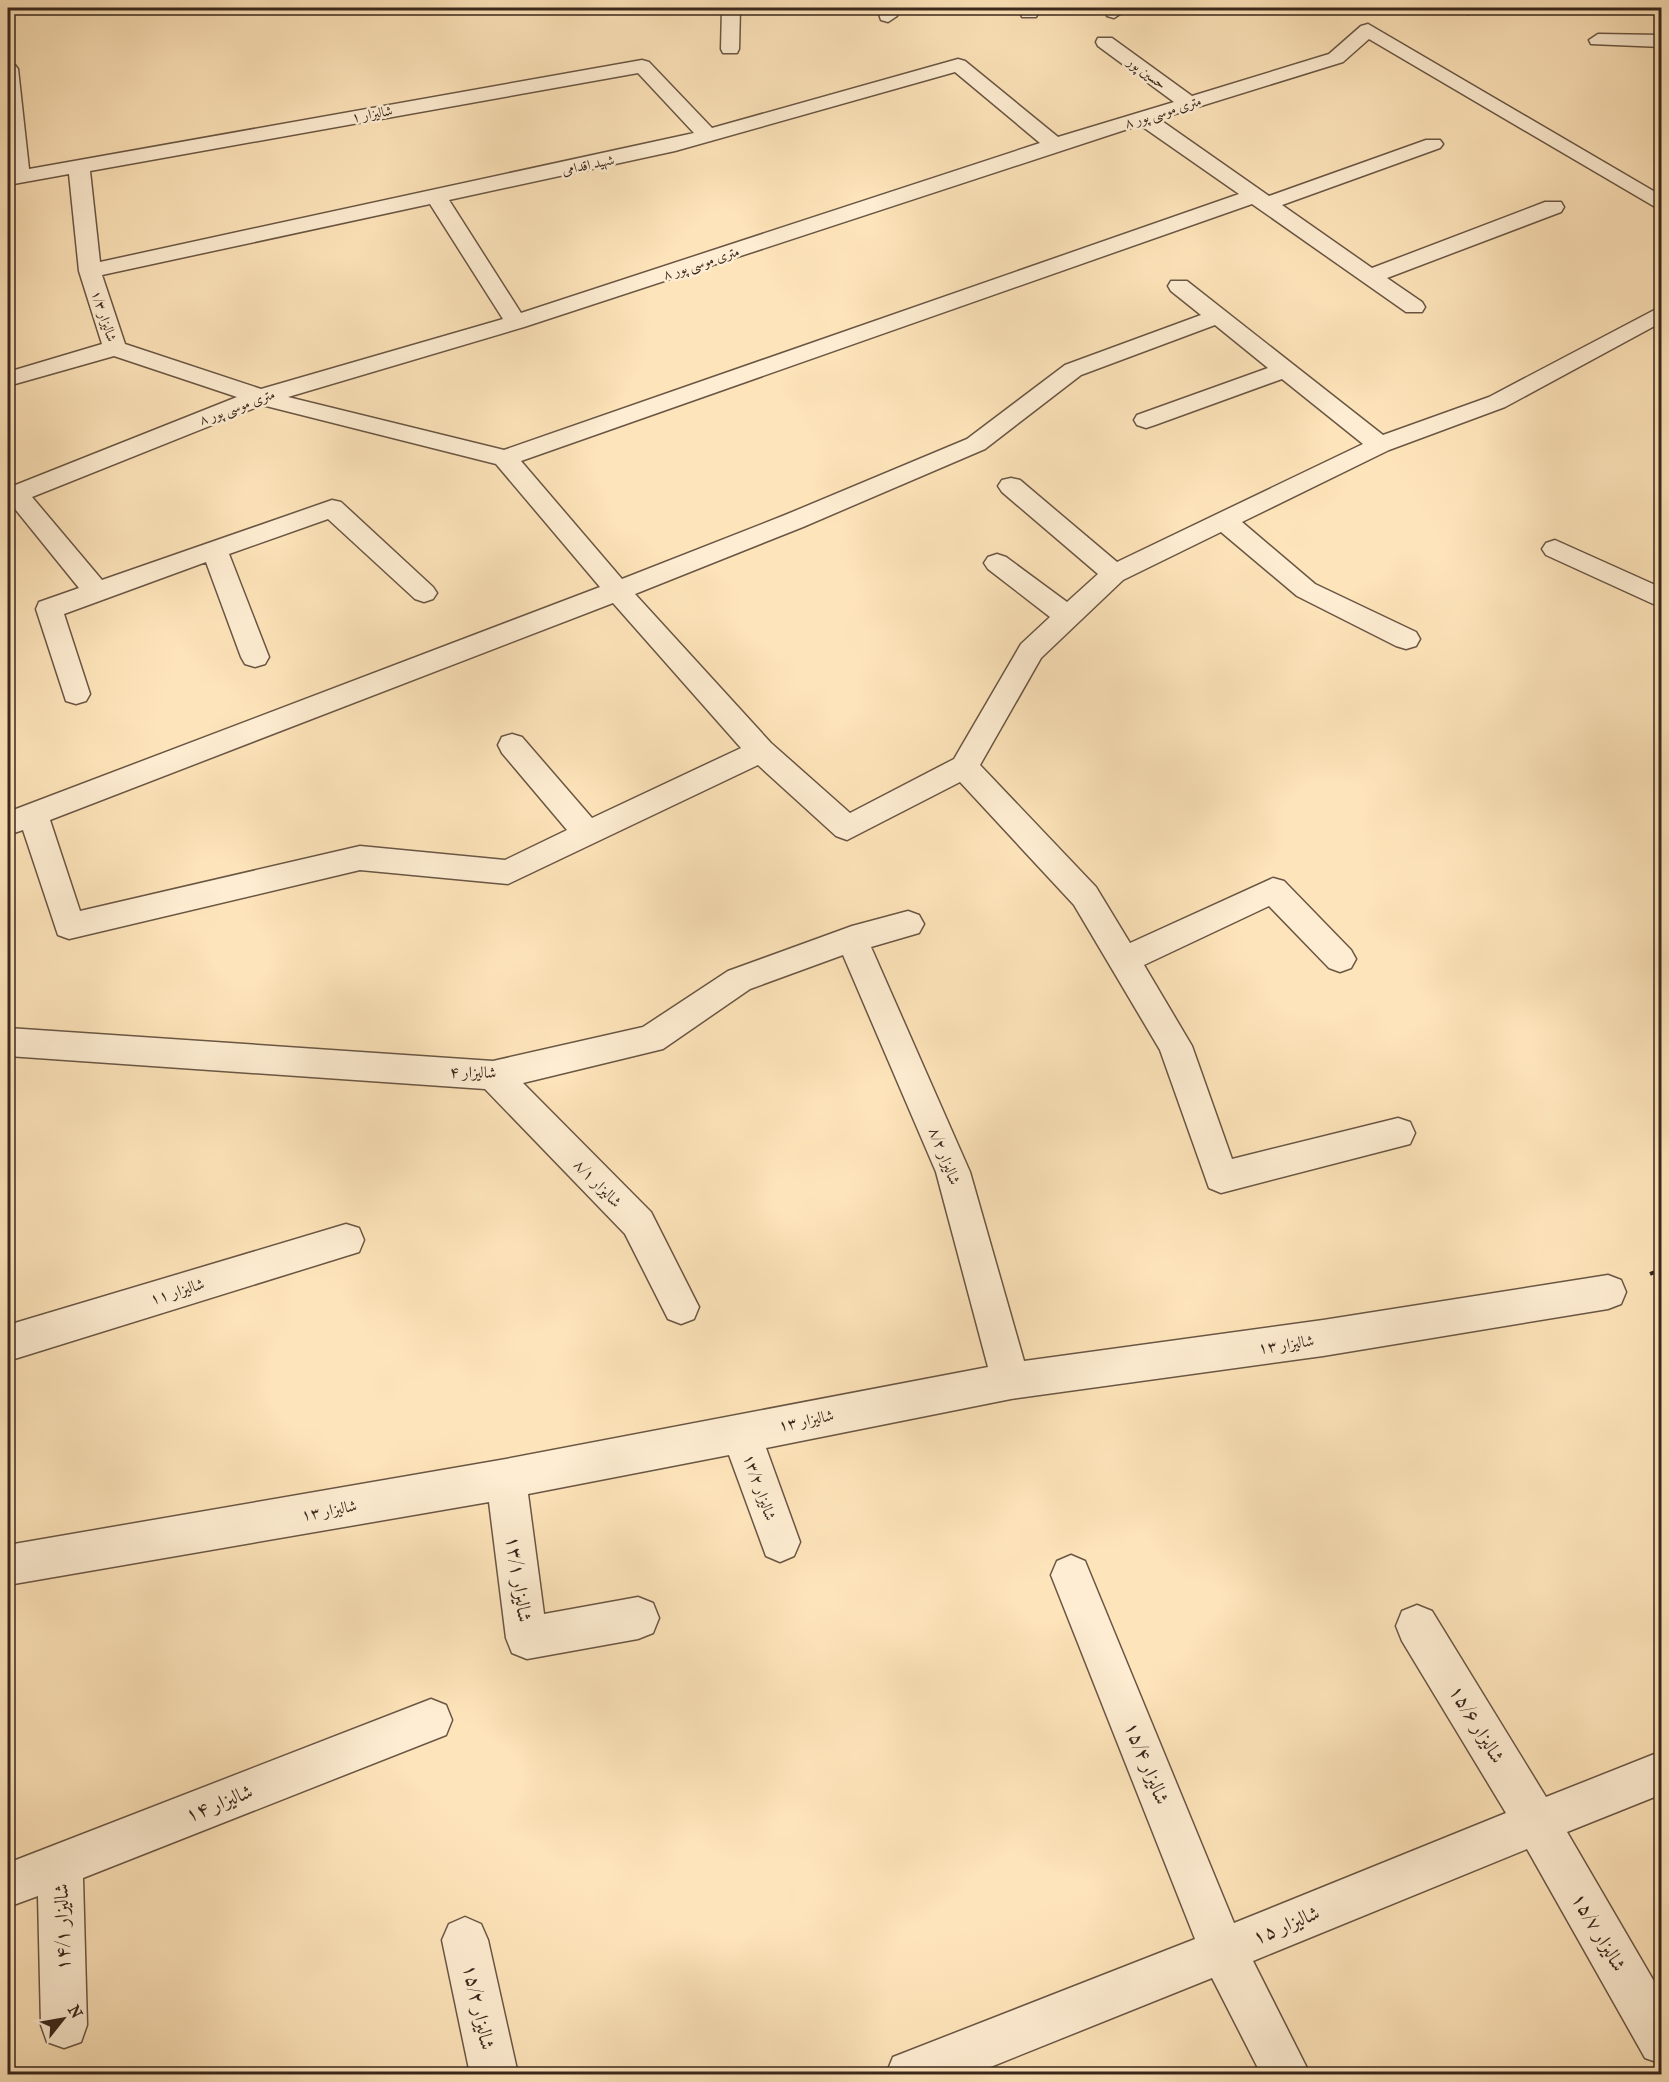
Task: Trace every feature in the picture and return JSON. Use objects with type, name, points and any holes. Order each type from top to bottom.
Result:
[{"type":"street","points":[[730,49],[731,8]]},
{"type":"street","points":[[1361,8],[1368,30],[1662,205]]},
{"type":"street","name":"۸ متری موسی پور","points":[[12,496],[260,397],[516,322],[1055,145],[1336,58],[1368,30]]},
{"type":"street","points":[[1598,40],[1662,41]]},
{"type":"street","name":"حسین پور","points":[[1105,42],[1190,104]]},
{"type":"street","name":"شهید اقدامی","points":[[90,271],[668,147],[958,65],[1055,145]]},
{"type":"street","name":"شاليزار ۱","points":[[13,178],[642,66],[708,136]]},
{"type":"street","points":[[8,69],[13,178]]},
{"type":"street","points":[[1145,118],[1414,307]]},
{"type":"street","points":[[1433,144],[1262,199],[505,458],[617,591],[761,751],[847,828],[964,767],[1031,651],[1114,574],[1380,446],[1497,402],[1662,314]]},
{"type":"street","name":"شالیزار ۱/۳","points":[[79,167],[90,271],[115,348],[260,397],[505,458]]},
{"type":"street","points":[[436,197],[516,322]]},
{"type":"street","points":[[1371,276],[1553,207]]},
{"type":"street","points":[[1179,286],[1380,446]]},
{"type":"street","points":[[761,751],[508,872],[360,858],[69,926],[20,819],[795,521],[976,444],[1073,370],[1219,316]]},
{"type":"street","points":[[8,379],[115,348]]},
{"type":"street","points":[[1146,420],[1286,370]]},
{"type":"street","points":[[1011,486],[1114,574]]},
{"type":"street","points":[[12,496],[98,593]]},
{"type":"street","points":[[76,694],[49,609],[332,508],[423,593]]},
{"type":"street","points":[[1224,521],[1306,590],[1406,639]]},
{"type":"street","points":[[1555,549],[1662,598]]},
{"type":"street","points":[[215,551],[255,657]]},
{"type":"street","points":[[997,563],[1068,617]]},
{"type":"street","points":[[513,744],[588,834]]},
{"type":"street","points":[[964,767],[1085,896],[1175,1046],[1221,1177],[1398,1133]]},
{"type":"street","points":[[1124,960],[1273,890],[1340,958]]},
{"type":"street","name":"شالیزار ۴","points":[[8,1042],[493,1075],[651,1039],[739,980],[852,939],[908,924]]},
{"type":"street","name":"شالیزار ۸/۲","points":[[852,939],[953,1172],[1011,1381]]},
{"type":"street","name":"شالیزار ۸/۱","points":[[493,1075],[638,1223],[681,1307]]},
{"type":"street","name":"شالیزار ۱۱","points":[[8,1343],[346,1240]]},
{"type":"street","name":"شالیزار ۱۳","points":[[8,1565],[506,1479],[1011,1381],[1323,1338],[1608,1292]]},
{"type":"street","name":"شالیزار ۱۳/۲","points":[[741,1433],[780,1542]]},
{"type":"street","name":"شالیزار ۱۳/۱","points":[[506,1479],[527,1638],[638,1618]]},
{"type":"street","name":"شالیزار ۱۵/۴","points":[[1071,1575],[1223,1951],[1286,2074]]},
{"type":"street","name":"شالیزار ۱۵/۶","points":[[1417,1626],[1537,1823]]},
{"type":"street","name":"شالیزار ۱۴","points":[[8,1886],[431,1720]]},
{"type":"street","name":"شالیزار ۱۵","points":[[910,2074],[1223,1951],[1662,1772]]},
{"type":"street","name":"شالیزار ۱۵/۷","points":[[1537,1823],[1662,2041]]},
{"type":"street","name":"شالیزار ۱۴/۱","points":[[60,1865],[64,2025]]},
{"type":"street","name":"شالیزار ۱۵/۲","points":[[465,1940],[494,2074]]}]
